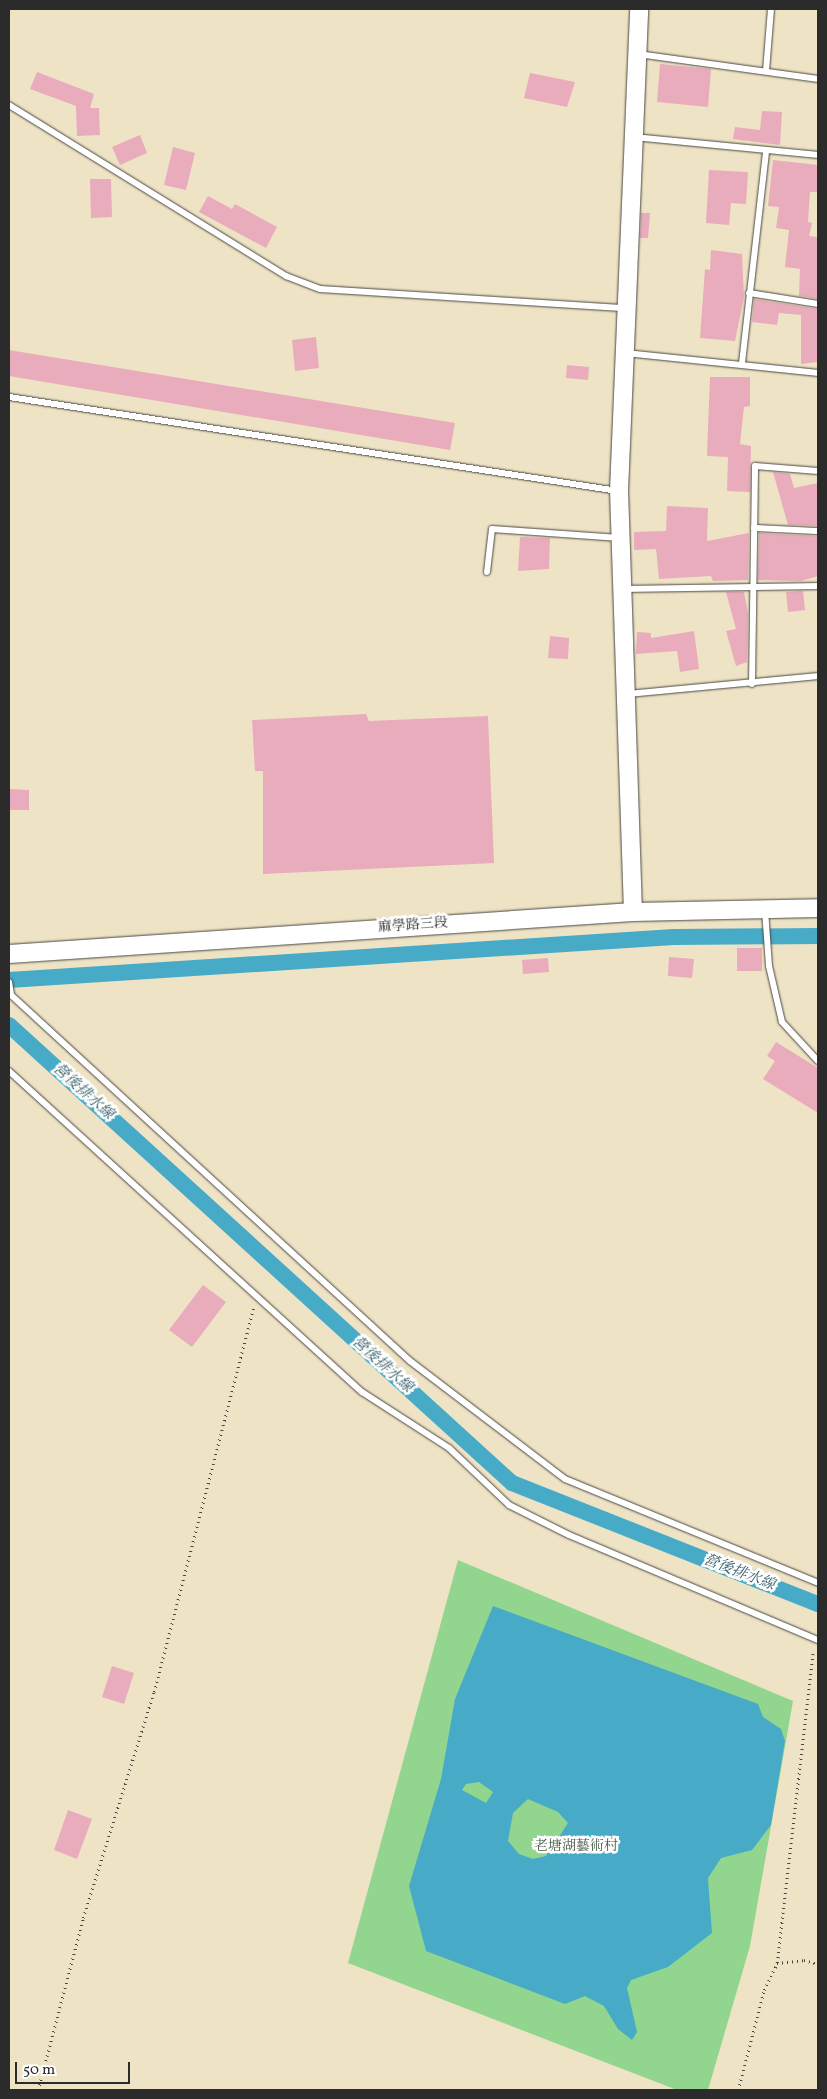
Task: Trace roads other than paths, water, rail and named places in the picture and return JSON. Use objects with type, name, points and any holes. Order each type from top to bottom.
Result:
[{"type":"street","points":[[632,912],[620,491],[623,353],[639,9]]},
{"type":"street","name":"麻學路三段","points":[[9,954],[632,912],[818,908]]},
{"type":"lane","points":[[766,71],[771,9]]},
{"type":"lane","points":[[636,54],[818,79]]},
{"type":"lane","points":[[9,105],[286,276],[320,289],[625,308]]},
{"type":"lane","points":[[633,137],[818,155]]},
{"type":"lane","points":[[742,363],[766,151]]},
{"type":"lane","points":[[749,294],[818,304]]},
{"type":"lane","points":[[623,353],[742,363],[818,373]]},
{"type":"lane","points":[[9,397],[620,491]]},
{"type":"lane","points":[[752,684],[755,466],[818,471]]},
{"type":"lane","points":[[754,528],[818,530]]},
{"type":"lane","points":[[487,572],[492,529],[620,538]]},
{"type":"lane","points":[[622,589],[818,586]]},
{"type":"lane","points":[[626,694],[752,684],[818,676]]},
{"type":"lane","points":[[765,909],[769,966],[782,1022],[818,1061]]},
{"type":"lane","points":[[9,982],[11,995],[410,1361],[565,1479],[818,1583]]},
{"type":"lane","points":[[9,1071],[257,1293],[362,1392],[449,1448],[509,1505],[569,1535],[816,1639]]},
{"type":"water","name":"老塘湖藝術村","points":[[493,1606],[758,1704],[763,1717],[781,1729],[785,1741],[771,1825],[752,1850],[721,1858],[708,1878],[712,1933],[668,1967],[631,1980],[627,1988],[637,2032],[632,2040],[618,2029],[604,2006],[585,1996],[565,2004],[426,1951],[409,1886],[441,1779],[455,1699]],"holes":[[[479,1782],[493,1792],[486,1803],[462,1790],[466,1784]],[[528,1799],[558,1812],[568,1823],[546,1856],[533,1859],[519,1854],[508,1841],[513,1813]]]},
{"type":"waterway","points":[[9,980],[674,937],[818,936]]},
{"type":"waterway","name":"營後排水線","points":[[9,1025],[512,1483],[818,1604]]}]
